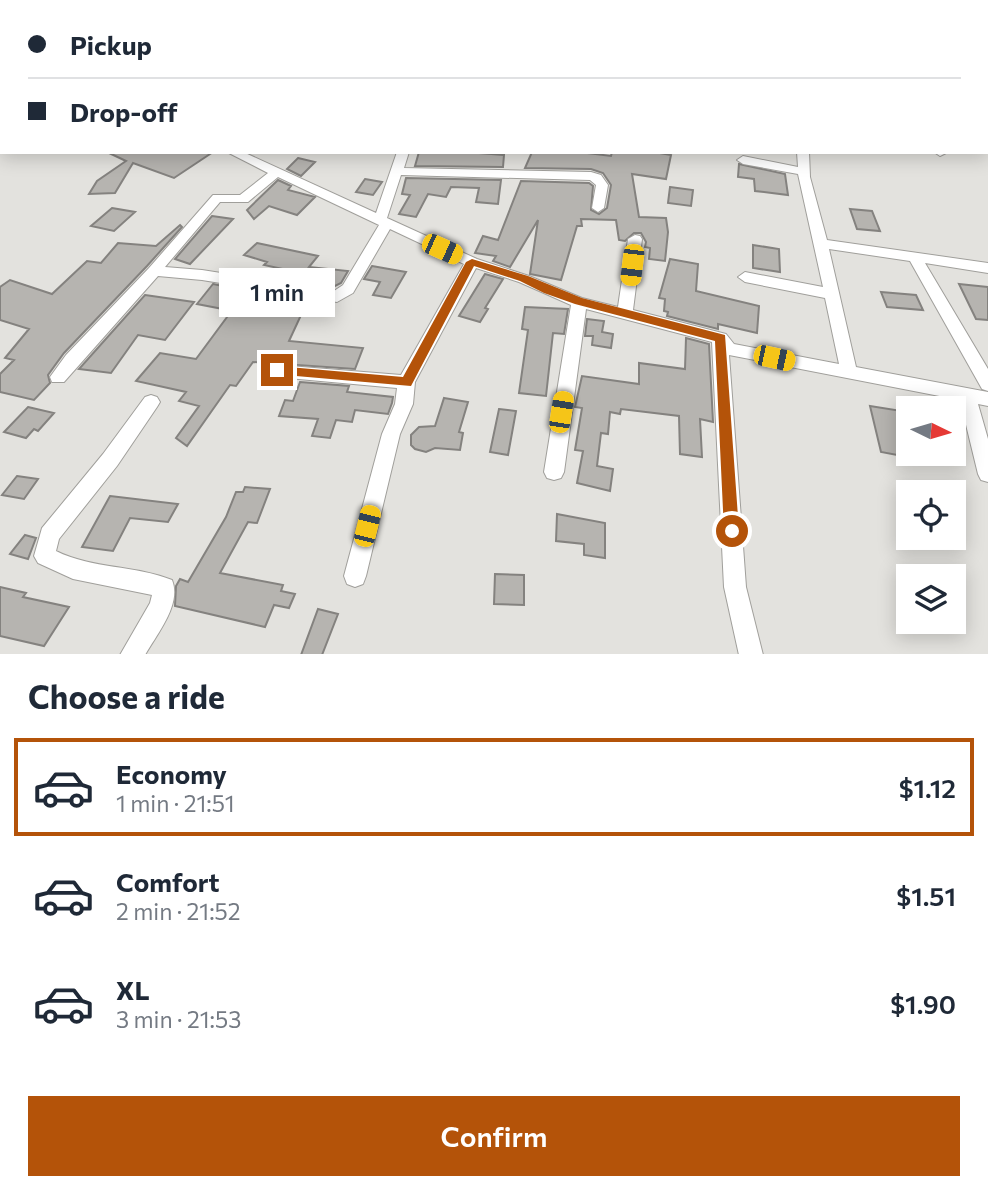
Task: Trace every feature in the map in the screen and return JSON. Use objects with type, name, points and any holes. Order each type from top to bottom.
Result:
[{"type":"street","points":[[237,154],[472,262],[524,279],[579,302],[720,338],[729,349],[988,399]]},
{"type":"street","points":[[154,271],[202,275],[337,297],[348,289],[384,222],[402,154]]},
{"type":"street","points":[[803,154],[802,171],[821,243],[849,373]]},
{"type":"street","points":[[743,160],[802,171]]},
{"type":"street","points":[[397,171],[597,178],[602,185],[598,208]]},
{"type":"street","points":[[58,377],[217,198],[243,199],[277,172]]},
{"type":"street","points":[[625,315],[635,239]]},
{"type":"street","points":[[821,243],[988,268]]},
{"type":"street","points":[[915,258],[988,384]]},
{"type":"street","points":[[355,576],[386,451],[404,404],[406,382],[472,262]]},
{"type":"street","points":[[745,277],[832,294]]},
{"type":"street","points":[[554,472],[579,302]]},
{"type":"street","points":[[720,338],[735,587],[751,654]]},
{"type":"street","points":[[277,370],[406,382]]},
{"type":"street","points":[[967,395],[988,474]]},
{"type":"street","points":[[132,654],[160,607],[164,588],[149,582],[61,566],[45,556],[44,548],[49,535],[110,460],[152,402]]},
{"type":"building","points":[[111,154],[210,154],[174,178],[133,163],[115,193],[89,194],[97,181],[126,161]]},
{"type":"building","points":[[418,154],[504,155],[503,167],[415,166]]},
{"type":"building","points":[[531,154],[671,155],[666,179],[632,174],[639,217],[666,218],[668,232],[665,261],[649,259],[650,248],[645,247],[646,242],[641,233],[634,233],[625,241],[619,240],[616,220],[581,219],[582,226],[577,226],[561,280],[530,274],[538,220],[510,267],[493,261],[496,256],[475,253],[483,236],[498,240],[521,181],[589,183],[593,186],[591,210],[599,214],[607,208],[611,185],[603,173],[591,169],[525,168]]},
{"type":"building","points":[[298,158],[315,162],[301,176],[287,169]]},
{"type":"building","points":[[739,164],[785,174],[788,195],[755,191],[754,179],[738,177]]},
{"type":"building","points":[[406,178],[501,180],[498,204],[476,202],[479,188],[451,187],[446,197],[428,194],[416,217],[399,214],[410,195],[402,194]]},
{"type":"building","points":[[365,179],[382,182],[373,195],[356,192]]},
{"type":"building","points":[[278,180],[291,186],[288,190],[315,197],[297,215],[269,206],[254,219],[247,210]]},
{"type":"building","points":[[670,187],[693,190],[691,206],[668,203]]},
{"type":"building","points":[[112,208],[135,212],[114,231],[91,226]]},
{"type":"building","points":[[850,209],[872,211],[880,231],[857,229]]},
{"type":"building","points":[[212,216],[233,219],[190,264],[175,259]]},
{"type":"building","points":[[180,225],[182,227],[147,266],[64,353],[48,375],[50,383],[34,400],[0,392],[0,374],[14,360],[5,358],[29,329],[0,320],[0,287],[10,280],[52,294],[87,261],[101,263],[118,243],[156,246]]},
{"type":"building","points":[[257,243],[318,256],[309,267],[348,271],[341,283],[335,286],[281,280],[287,270],[264,265],[267,262],[244,255]]},
{"type":"building","points":[[753,245],[779,249],[780,272],[753,268]]},
{"type":"building","points":[[670,259],[698,264],[696,291],[759,306],[757,333],[718,324],[718,329],[667,316],[668,312],[664,311],[665,299],[659,298]]},
{"type":"building","points":[[372,266],[406,272],[391,298],[373,295],[380,282],[364,279]]},
{"type":"building","points":[[485,274],[503,279],[485,308],[488,309],[480,322],[459,316]]},
{"type":"building","points":[[213,284],[233,288],[229,292],[270,301],[273,294],[308,300],[289,341],[363,348],[355,369],[253,362],[236,386],[230,385],[187,446],[176,438],[199,406],[179,401],[186,392],[136,381],[160,353],[196,359],[230,313],[228,310],[197,304]]},
{"type":"building","points":[[959,284],[988,287],[988,320],[976,319]]},
{"type":"building","points":[[881,292],[916,295],[923,310],[887,307]]},
{"type":"building","points":[[145,295],[194,302],[165,340],[138,335],[111,373],[79,369]]},
{"type":"building","points":[[525,307],[568,309],[564,334],[553,333],[546,396],[519,393],[528,330],[522,329]]},
{"type":"building","points":[[587,319],[604,321],[602,332],[613,334],[611,348],[592,345],[593,336],[585,336]]},
{"type":"building","points":[[686,338],[709,344],[713,422],[700,419],[702,457],[680,454],[679,416],[621,409],[620,414],[610,412],[608,434],[601,433],[597,466],[613,469],[610,491],[577,483],[583,451],[575,450],[582,408],[575,407],[582,376],[639,384],[639,363],[685,369]]},
{"type":"building","points":[[300,382],[349,386],[347,392],[393,397],[392,403],[388,414],[355,410],[352,422],[336,420],[330,438],[312,436],[318,419],[279,416],[285,400],[293,401]]},
{"type":"building","points":[[444,398],[468,402],[459,432],[463,433],[460,450],[435,448],[426,452],[415,449],[411,445],[411,435],[419,427],[435,426]]},
{"type":"building","points":[[870,406],[896,410],[896,455],[881,452]]},
{"type":"building","points":[[28,407],[54,413],[38,431],[34,429],[26,438],[4,432]]},
{"type":"building","points":[[499,409],[516,411],[508,455],[490,452]]},
{"type":"building","points":[[17,476],[38,479],[24,499],[2,495]]},
{"type":"building","points":[[245,487],[270,489],[257,523],[248,522],[220,573],[283,585],[281,591],[295,594],[289,608],[274,605],[265,627],[175,606],[176,586],[180,579],[188,582],[226,517],[236,492],[243,492]]},
{"type":"building","points":[[110,496],[178,504],[168,522],[130,518],[113,551],[82,547]]},
{"type":"building","points":[[557,514],[605,523],[605,558],[584,555],[584,544],[556,541]]},
{"type":"building","points":[[25,535],[36,538],[28,559],[10,554]]},
{"type":"building","points":[[495,574],[524,575],[524,605],[494,604]]},
{"type":"building","points":[[0,587],[26,593],[23,597],[69,607],[44,646],[0,636]]},
{"type":"building","points":[[318,609],[338,614],[322,654],[301,654]]},
{"type":"route","points":[[277,370],[406,382],[472,262],[524,279],[579,302],[720,338],[732,531]]}]
